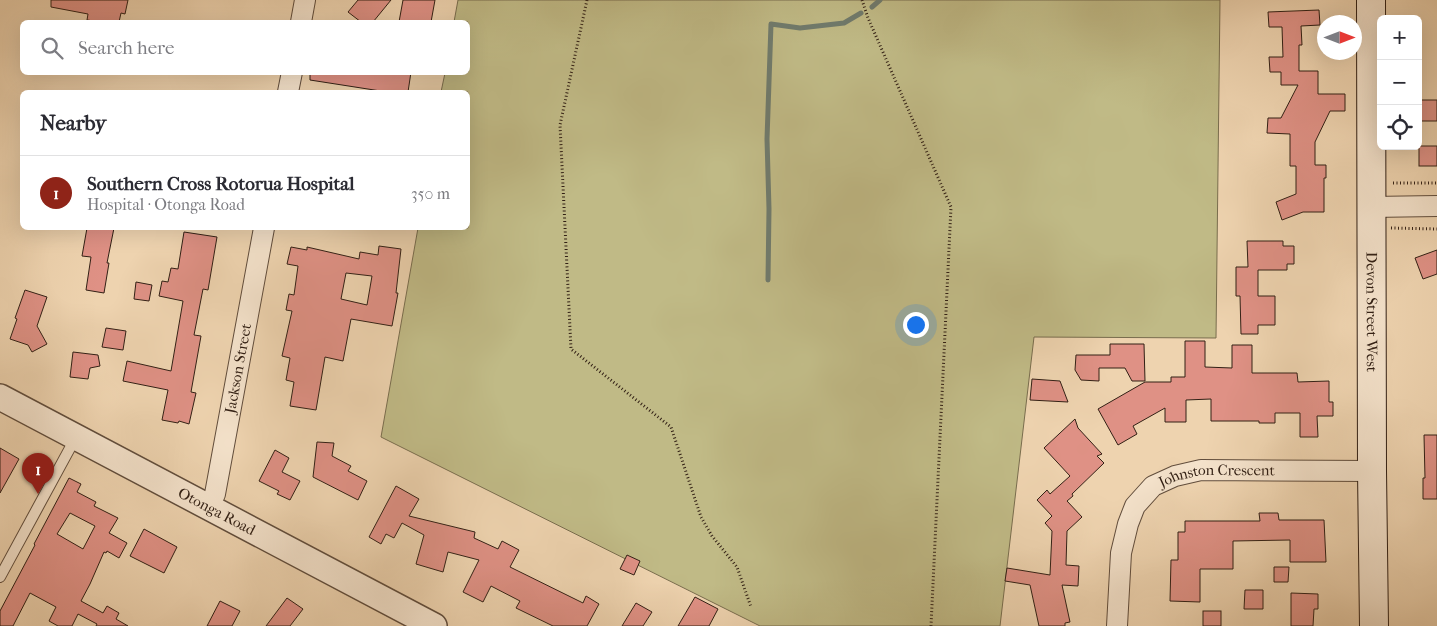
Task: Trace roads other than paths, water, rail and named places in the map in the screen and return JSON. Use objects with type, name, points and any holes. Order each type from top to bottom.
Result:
[{"type":"main road","name":"Devon Street West","points":[[1372,0],[1372,471],[1374,626]]},
{"type":"street","points":[[301,20],[305,0]]},
{"type":"street","points":[[288,90],[291,75]]},
{"type":"street","points":[[1372,207],[1437,206]]},
{"type":"street","name":"Jackson Street","points":[[209,507],[216,494],[264,230]]},
{"type":"street","name":"Otonga Road","points":[[0,397],[434,626]]},
{"type":"street","name":"Johnston Crescent","points":[[1117,626],[1121,553],[1128,524],[1135,506],[1153,486],[1175,476],[1201,470],[1372,471]]},
{"type":"lane","points":[[0,577],[76,437]]},
{"type":"waterway","points":[[872,7],[880,0]]},
{"type":"waterway","points":[[768,280],[769,209],[767,139],[771,24],[800,28],[844,23],[861,13]]},
{"type":"place","name":"Southern Cross Rotorua Hospital","points":[[38,494]]}]
